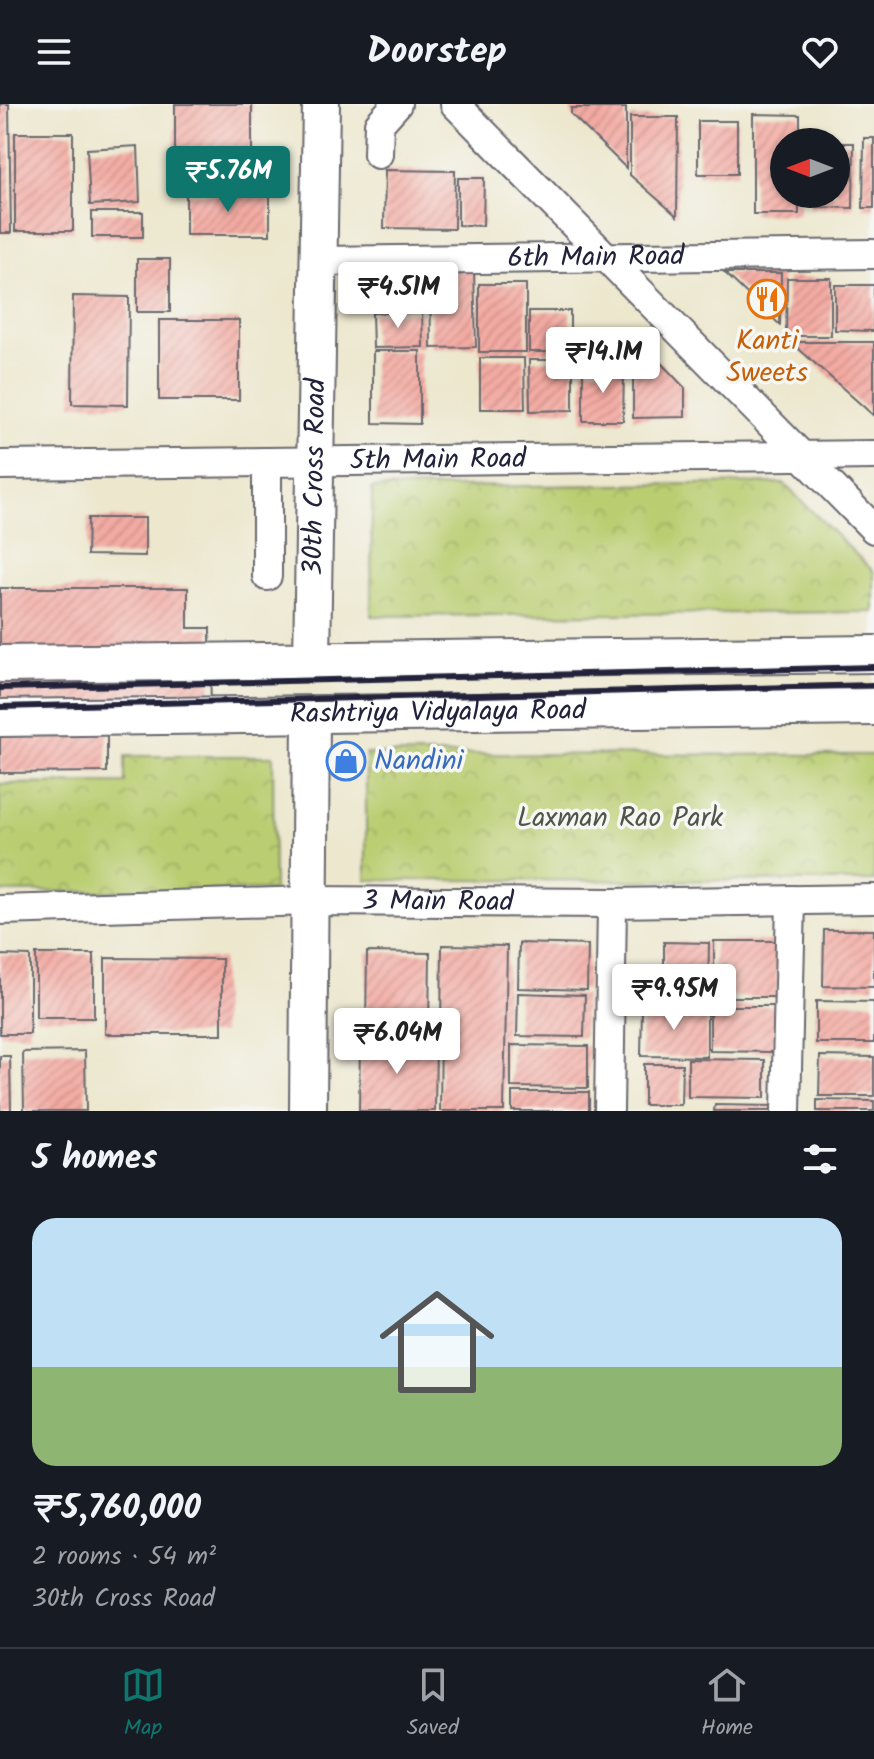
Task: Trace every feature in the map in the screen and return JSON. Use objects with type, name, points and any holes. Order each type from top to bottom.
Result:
[{"type":"main road","name":"30th Cross Road","points":[[312,659],[321,104]]},
{"type":"main road","name":"Rashtriya Vidyalaya Road","points":[[0,664],[874,654]]},
{"type":"main road","name":"Rashtriya Vidyalaya Road","points":[[0,718],[874,707]]},
{"type":"main road","points":[[308,1111],[311,715]]},
{"type":"street","points":[[378,154],[379,124],[397,104]]},
{"type":"street","points":[[455,104],[874,529]]},
{"type":"street","name":"6th Main Road","points":[[318,261],[874,254]]},
{"type":"street","name":"5th Main Road","points":[[0,465],[874,455]]},
{"type":"street","points":[[267,462],[267,576]]},
{"type":"street","name":"3 Main Road","points":[[0,910],[310,901],[612,903],[874,899]]},
{"type":"street","points":[[786,1111],[791,900]]},
{"type":"street","points":[[609,1111],[612,903]]},
{"type":"green space","points":[[783,483],[874,572],[874,612],[371,616],[372,488]]},
{"type":"green space","name":"Laxman Rao Park","points":[[366,754],[874,755],[874,881],[366,880]]},
{"type":"green space","points":[[125,756],[273,756],[274,890],[0,892],[0,784],[125,783]]},
{"type":"building","points":[[0,104],[9,104],[11,233],[0,233]]},
{"type":"building","points":[[175,104],[252,104],[252,175],[175,175]]},
{"type":"building","points":[[571,108],[626,108],[626,168],[571,114]]},
{"type":"building","points":[[753,114],[800,115],[800,128],[770,128],[770,208],[799,208],[799,214],[753,214]]},
{"type":"building","points":[[630,117],[678,117],[677,216],[630,175]]},
{"type":"building","points":[[698,121],[737,121],[737,174],[698,174]]},
{"type":"building","points":[[15,133],[73,133],[73,231],[15,231]]},
{"type":"building","points":[[864,138],[874,138],[874,208],[863,208]]},
{"type":"building","points":[[850,143],[854,143],[853,208],[850,208]]},
{"type":"building","points":[[138,146],[140,202],[90,205],[87,149]]},
{"type":"building","points":[[385,170],[455,171],[454,229],[384,228]]},
{"type":"building","points":[[458,178],[484,178],[483,226],[458,225]]},
{"type":"building","points":[[270,193],[270,235],[186,235],[186,194]]},
{"type":"building","points":[[92,212],[143,212],[143,237],[92,237]]},
{"type":"building","points":[[137,259],[170,259],[170,312],[137,312]]},
{"type":"building","points":[[474,269],[476,347],[431,348],[430,270]]},
{"type":"building","points":[[373,273],[423,273],[423,308],[373,309]]},
{"type":"building","name":"Kanti Sweets","points":[[725,273],[781,273],[780,325]]},
{"type":"building","points":[[787,278],[831,278],[831,336],[786,336]]},
{"type":"building","points":[[479,284],[526,284],[526,352],[479,352]]},
{"type":"building","points":[[835,285],[874,285],[873,331],[835,330]]},
{"type":"building","points":[[73,296],[129,297],[128,405],[72,404]]},
{"type":"building","points":[[529,311],[570,311],[570,352],[529,352]]},
{"type":"building","points":[[422,312],[423,347],[373,348],[372,313]]},
{"type":"building","points":[[159,320],[239,320],[239,400],[159,400]]},
{"type":"building","points":[[791,342],[874,342],[874,416]]},
{"type":"building","points":[[373,351],[420,351],[420,424],[373,423]]},
{"type":"building","points":[[480,358],[524,358],[525,409],[480,409]]},
{"type":"building","points":[[529,360],[573,360],[573,410],[530,411]]},
{"type":"building","points":[[660,362],[685,388],[685,417],[633,418],[633,364]]},
{"type":"building","points":[[583,369],[624,369],[623,421],[583,421]]},
{"type":"building","points":[[88,518],[145,518],[145,556],[87,555]]},
{"type":"building","points":[[0,588],[188,588],[188,628],[210,628],[211,726],[107,726],[107,772],[0,773]]},
{"type":"building","points":[[824,930],[874,930],[874,987],[823,986]]},
{"type":"building","points":[[714,941],[778,941],[777,997],[714,997]]},
{"type":"building","points":[[664,942],[709,943],[708,992],[664,992]]},
{"type":"building","points":[[519,943],[588,945],[587,990],[518,988]]},
{"type":"building","points":[[442,945],[507,946],[504,1111],[440,1111]]},
{"type":"building","points":[[367,952],[430,953],[429,1025],[366,1023]]},
{"type":"building","points":[[36,954],[94,954],[94,1018],[36,1018]]},
{"type":"building","points":[[0,955],[30,956],[30,1034],[0,1034]]},
{"type":"building","points":[[105,958],[222,959],[222,1034],[105,1034]]},
{"type":"building","points":[[518,993],[585,995],[584,1037],[517,1036]]},
{"type":"building","points":[[816,1001],[874,1002],[874,1043],[816,1043]]},
{"type":"building","points":[[710,1006],[775,1006],[774,1052],[710,1051]]},
{"type":"building","points":[[642,1008],[707,1008],[707,1057],[641,1056]]},
{"type":"building","points":[[360,1041],[436,1043],[435,1111],[359,1111]]},
{"type":"building","points":[[511,1045],[588,1046],[588,1088],[511,1087]]},
{"type":"building","points":[[85,1051],[86,1111],[24,1111],[23,1052]]},
{"type":"building","points":[[0,1056],[10,1056],[11,1111],[0,1111]]},
{"type":"building","points":[[820,1056],[874,1057],[874,1096],[819,1096]]},
{"type":"building","points":[[688,1059],[765,1060],[765,1098],[688,1097]]},
{"type":"building","points":[[644,1064],[682,1064],[681,1105],[644,1105]]},
{"type":"building","points":[[512,1092],[589,1092],[589,1111],[512,1111]]},
{"type":"building","points":[[817,1100],[874,1101],[874,1111],[817,1111]]},
{"type":"building","points":[[715,1105],[777,1106],[777,1111],[714,1111]]},
{"type":"railway","points":[[0,688],[874,667]]},
{"type":"railway","points":[[0,707],[874,685]]},
{"type":"place","name":"Kanti Sweets","points":[[767,299]]},
{"type":"place","name":"Nandini","points":[[346,761]]}]
